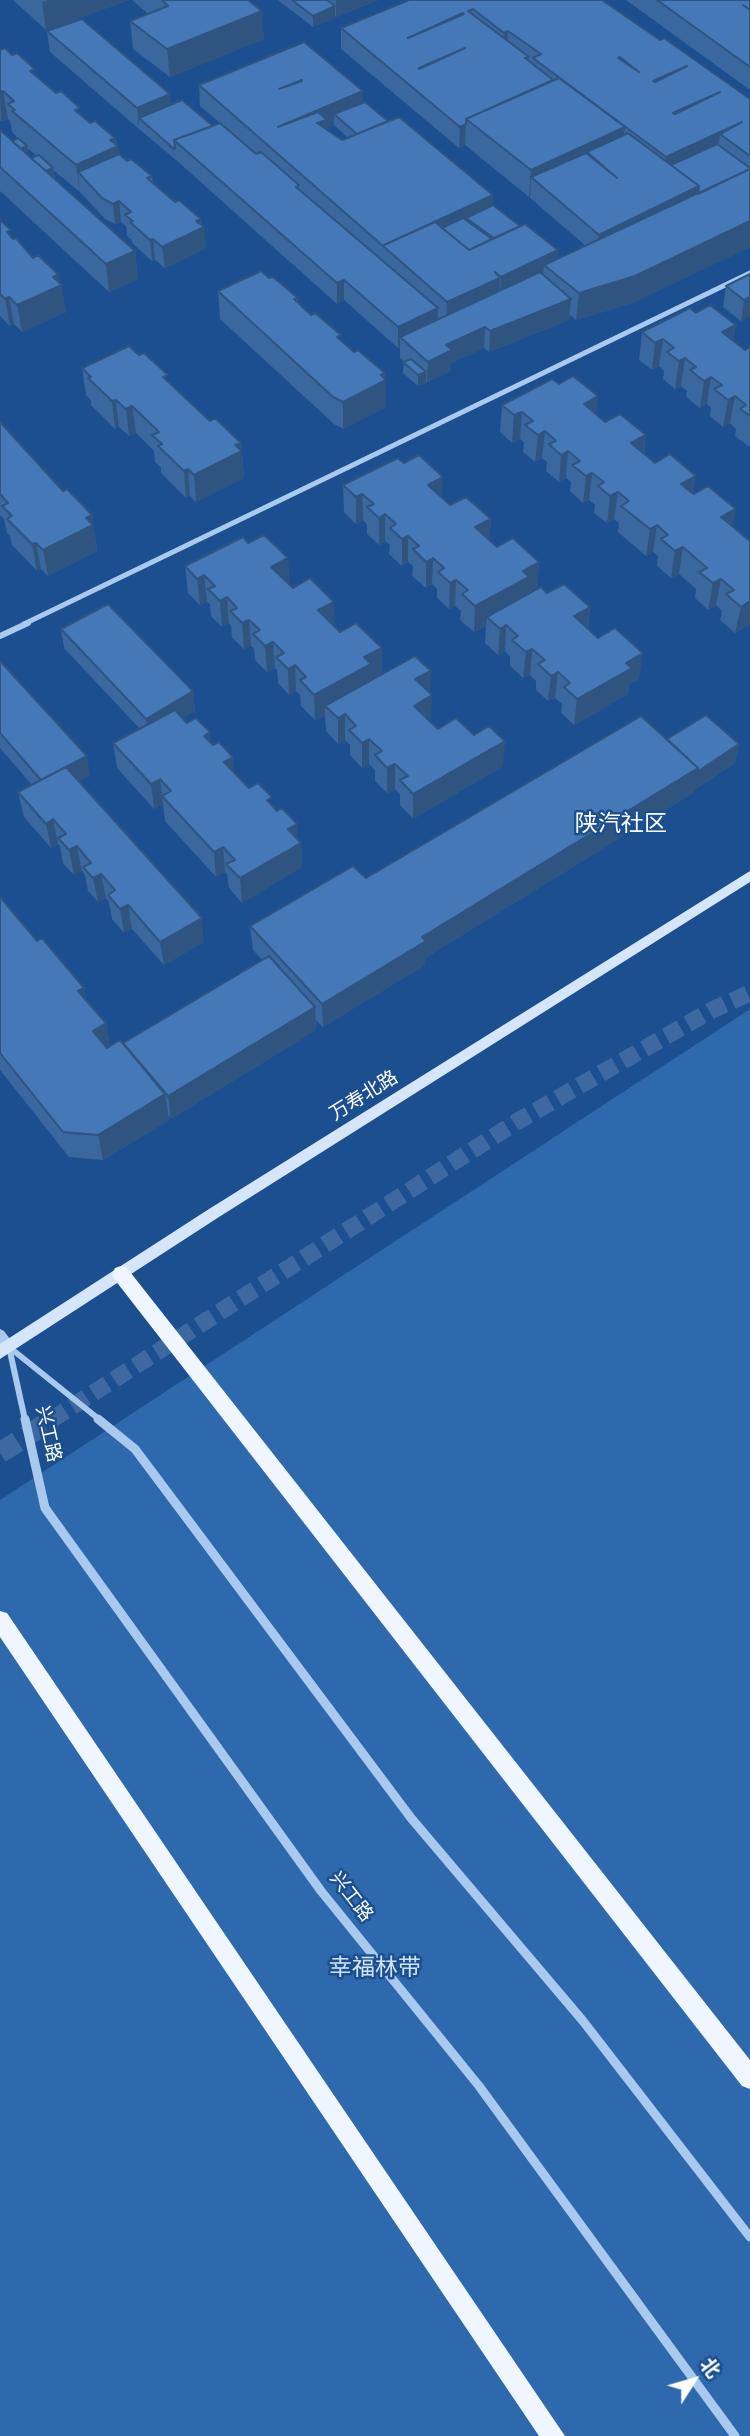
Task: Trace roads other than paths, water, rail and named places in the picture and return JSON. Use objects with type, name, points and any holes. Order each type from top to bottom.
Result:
[{"type":"main road","name":"万寿北路","points":[[3,1345],[121,1274],[750,876]]},
{"type":"main road","points":[[121,1274],[750,2078]]},
{"type":"main road","points":[[0,1620],[553,2436]]},
{"type":"street","points":[[0,636],[750,273]]},
{"type":"street","name":"兴工路","points":[[3,1345],[135,1449],[411,1818],[583,2021],[750,2238]]},
{"type":"street","name":"兴工路","points":[[3,1345],[45,1508],[321,1891],[479,2086],[735,2436]]},
{"type":"tunnel","points":[[51,1420],[518,1121],[712,1010],[750,993]]},
{"type":"tunnel","points":[[0,1453],[53,1419]]},
{"type":"district","name":"陕汽社区","points":[[621,824]]},
{"type":"park label","name":"幸福林带","points":[[375,1968]]}]
